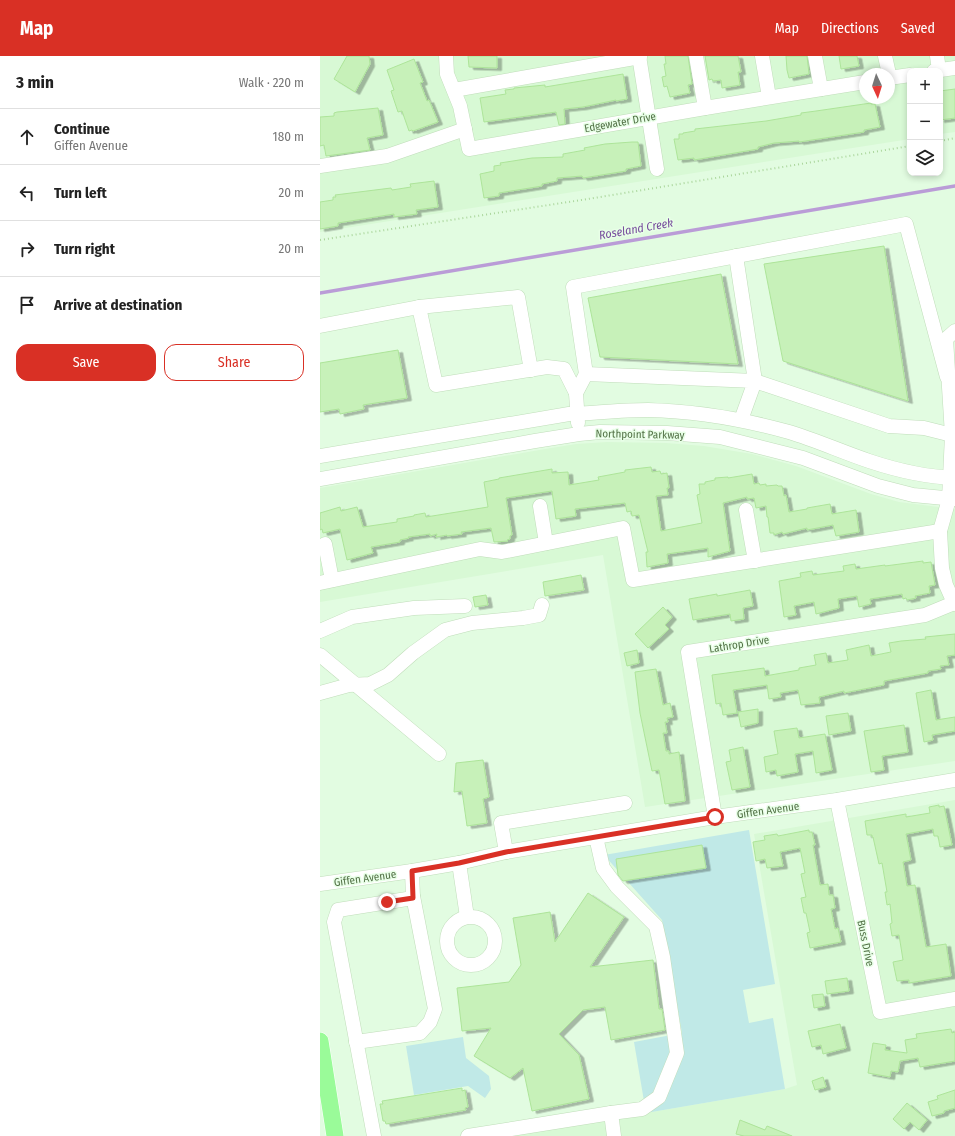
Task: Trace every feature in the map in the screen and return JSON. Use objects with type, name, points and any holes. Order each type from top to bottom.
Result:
[{"type":"main road","points":[[320,1041],[324,1099],[335,1136]]},
{"type":"street","name":"Edgewater Drive","points":[[446,56],[448,74],[460,106],[469,149],[649,117],[859,83]]},
{"type":"street","points":[[696,56],[705,108]]},
{"type":"street","points":[[762,56],[769,97]]},
{"type":"street","points":[[815,56],[821,89]]},
{"type":"street","points":[[885,56],[887,68]]},
{"type":"street","points":[[936,68],[937,56]]},
{"type":"street","points":[[454,90],[640,57],[657,169]]},
{"type":"street","points":[[943,70],[955,68]]},
{"type":"street","points":[[895,76],[907,75]]},
{"type":"street","points":[[320,166],[388,156],[465,129]]},
{"type":"street","points":[[576,393],[586,374],[573,287],[906,224],[947,377]]},
{"type":"street","points":[[736,256],[755,381],[741,420]]},
{"type":"street","points":[[320,326],[419,307],[518,297],[531,370]]},
{"type":"street","points":[[419,307],[436,385],[547,367],[564,370],[576,393],[579,434]]},
{"type":"street","points":[[950,335],[947,377],[952,435],[952,499],[940,531],[942,568],[946,585],[954,603]]},
{"type":"street","points":[[586,374],[755,381],[889,426],[924,428],[952,435]]},
{"type":"street","name":"Northpoint Parkway","points":[[320,456],[577,414],[648,410],[679,412],[741,420],[790,432],[895,469],[940,478],[953,478]]},
{"type":"street","name":"Northpoint Parkway","points":[[320,479],[579,434],[600,432],[667,433],[720,437],[803,458],[878,486],[913,495],[952,499]]},
{"type":"street","points":[[540,506],[546,543]]},
{"type":"street","points":[[746,510],[755,561]]},
{"type":"street","points":[[325,544],[326,581],[480,549],[502,552],[623,528],[633,580],[940,531]]},
{"type":"street","name":"Lathrop Drive","points":[[715,817],[688,652],[925,615],[954,603]]},
{"type":"street","points":[[320,693],[349,685],[370,684],[388,675],[413,653],[445,630],[472,623],[539,615],[542,605]]},
{"type":"street","points":[[320,631],[352,617],[414,608],[464,606]]},
{"type":"street","points":[[320,656],[438,754]]},
{"type":"street","name":"Giffen Avenue","points":[[320,884],[412,871],[459,863],[506,852],[715,817],[837,800],[955,780]]},
{"type":"street","name":"Buss Drive","points":[[837,800],[880,1012],[955,999]]},
{"type":"street","points":[[506,852],[501,823],[625,803]]},
{"type":"street","points":[[468,1136],[642,1109],[659,1097],[677,1053],[663,957],[656,926],[617,887],[603,868],[596,837]]},
{"type":"street","points":[[459,863],[467,917]]},
{"type":"street","points":[[356,1042],[420,1033],[430,1022],[435,1009],[413,896],[412,871]]},
{"type":"street","points":[[374,1136],[334,922],[338,910],[413,898],[413,896]]},
{"type":"street","points":[[610,1113],[614,1136]]},
{"type":"path","points":[[943,140],[955,138]]},
{"type":"path","points":[[320,240],[588,199],[907,146]]},
{"type":"shaded area","points":[[320,56],[955,56],[955,132],[943,134],[943,68],[907,68],[907,139],[320,232]]},
{"type":"shaded area","points":[[607,442],[666,443],[704,446],[752,454],[796,466],[871,494],[899,502],[955,509],[955,761],[645,807],[603,555],[320,602],[320,488],[576,444]]},
{"type":"shaded area","points":[[955,800],[955,1136],[502,1136],[785,1089],[797,1085],[754,834]]},
{"type":"shaded area","points":[[749,830],[775,984],[743,990],[749,1023],[773,1018],[785,1089],[646,1113],[634,1042],[682,1033],[662,920],[604,855]]},
{"type":"shaded area","points":[[463,1037],[466,1058],[489,1076],[491,1089],[485,1098],[468,1086],[414,1095],[406,1046]]},
{"type":"building","points":[[347,56],[369,56],[370,64],[355,92],[334,79]]},
{"type":"building","points":[[468,56],[497,56],[497,68],[469,67]]},
{"type":"building","points":[[665,56],[688,56],[692,84],[688,85],[690,93],[670,97],[667,86],[664,87],[662,77],[666,76],[664,64],[666,64]]},
{"type":"building","points":[[705,56],[738,56],[741,72],[738,72],[740,85],[722,88],[721,80],[709,80]]},
{"type":"building","points":[[786,56],[807,56],[809,74],[789,78]]},
{"type":"building","points":[[839,56],[857,56],[859,66],[841,69]]},
{"type":"building","points":[[414,59],[423,82],[420,83],[438,122],[409,131],[402,111],[398,112],[391,91],[394,90],[387,70]]},
{"type":"building","points":[[623,74],[627,99],[564,109],[565,124],[559,125],[556,112],[484,122],[480,98],[506,94],[505,90],[514,88],[545,85],[545,87]]},
{"type":"building","points":[[955,89],[955,118],[943,120],[943,91]]},
{"type":"building","points":[[864,104],[875,104],[880,127],[864,130],[864,132],[799,142],[774,143],[758,147],[758,149],[694,160],[694,158],[678,160],[674,139],[679,139],[679,134],[695,131],[695,129],[766,121],[801,115],[801,113]]},
{"type":"building","points":[[378,108],[383,135],[367,138],[370,150],[326,156],[324,145],[320,146],[320,117],[334,116],[334,113],[337,112]]},
{"type":"building","points":[[638,142],[641,166],[626,169],[626,171],[583,178],[582,176],[557,178],[557,181],[542,184],[542,186],[499,193],[499,196],[484,198],[480,174],[494,171],[494,166],[501,165],[500,163],[532,158],[563,157],[563,154],[585,150],[584,148],[605,144]]},
{"type":"building","points":[[434,181],[438,207],[416,210],[417,214],[394,217],[394,214],[338,223],[338,226],[320,229],[320,202],[333,200],[333,197],[336,197],[335,195],[391,188],[392,190],[411,187],[410,184]]},
{"type":"building","points":[[884,246],[908,401],[783,361],[764,264]]},
{"type":"building","points":[[721,274],[738,364],[600,357],[588,298]]},
{"type":"building","points":[[398,350],[407,398],[363,405],[364,409],[340,414],[339,409],[320,412],[320,363]]},
{"type":"building","points":[[651,467],[652,472],[660,471],[661,474],[667,473],[669,488],[667,488],[668,495],[656,496],[661,531],[702,523],[697,495],[700,494],[699,484],[705,484],[705,482],[715,480],[715,478],[728,478],[752,474],[754,484],[759,483],[760,485],[766,484],[766,486],[782,486],[784,496],[786,495],[789,512],[830,504],[832,514],[856,510],[859,532],[836,536],[833,525],[807,530],[807,528],[783,534],[782,532],[774,535],[774,533],[770,533],[766,506],[756,508],[754,498],[747,499],[747,497],[723,503],[730,551],[708,557],[708,548],[667,554],[668,563],[647,567],[646,552],[648,552],[639,515],[632,516],[631,511],[627,512],[625,503],[575,509],[576,516],[556,519],[552,491],[506,498],[512,535],[510,536],[510,539],[507,540],[508,541],[494,542],[491,528],[461,532],[462,534],[447,536],[436,537],[437,534],[430,536],[430,534],[408,537],[409,538],[400,540],[400,542],[371,547],[373,553],[347,560],[340,529],[323,533],[322,529],[320,530],[320,513],[340,507],[341,511],[357,507],[363,527],[397,522],[397,519],[425,513],[426,517],[488,507],[484,482],[499,478],[552,469],[552,473],[568,472],[569,485],[599,480],[598,477],[625,472],[625,470]]},
{"type":"building","points":[[923,561],[923,563],[931,562],[935,585],[929,586],[930,593],[915,596],[916,598],[907,600],[906,598],[903,599],[902,594],[870,599],[871,604],[859,607],[857,596],[838,599],[839,608],[816,614],[814,602],[794,606],[796,615],[784,617],[779,581],[801,577],[800,573],[812,571],[813,575],[844,571],[843,566],[855,564],[856,569]]},
{"type":"building","points":[[581,575],[584,590],[545,596],[543,582]]},
{"type":"building","points":[[750,590],[753,606],[743,608],[744,619],[731,621],[730,614],[693,620],[689,599]]},
{"type":"building","points":[[486,595],[488,605],[475,607],[473,597]]},
{"type":"building","points":[[663,607],[672,617],[665,625],[669,629],[648,648],[635,634]]},
{"type":"building","points":[[955,634],[955,655],[947,656],[949,665],[940,666],[941,669],[928,671],[928,673],[884,681],[884,685],[844,693],[844,691],[819,697],[820,703],[801,705],[798,690],[780,693],[781,697],[769,699],[767,685],[733,690],[737,713],[723,715],[721,703],[716,704],[712,675],[764,668],[765,676],[799,670],[799,668],[816,665],[814,655],[826,653],[828,663],[848,660],[846,650],[869,645],[871,656],[891,652],[889,643]]},
{"type":"building","points":[[637,650],[639,663],[627,666],[624,653]]},
{"type":"building","points":[[656,669],[663,705],[670,703],[673,717],[667,718],[668,722],[665,722],[667,733],[663,733],[666,751],[669,751],[669,754],[679,752],[685,800],[665,804],[659,770],[652,771],[640,713],[635,672]]},
{"type":"building","points":[[931,690],[936,720],[955,717],[955,731],[932,735],[933,740],[924,742],[916,693]]},
{"type":"building","points":[[758,709],[758,723],[741,727],[738,712]]},
{"type":"building","points":[[848,713],[851,731],[829,735],[826,716]]},
{"type":"building","points":[[904,725],[908,752],[882,756],[884,770],[871,772],[864,731]]},
{"type":"building","points":[[797,728],[799,738],[825,734],[832,770],[816,773],[813,751],[795,754],[798,772],[777,776],[776,770],[766,772],[764,757],[778,754],[774,731]]},
{"type":"building","points":[[743,747],[750,787],[732,790],[726,762],[731,761],[729,750]]},
{"type":"building","points":[[483,760],[489,797],[483,799],[487,823],[467,826],[462,791],[454,792],[456,763]]},
{"type":"building","points":[[939,805],[939,807],[944,806],[952,845],[940,847],[938,836],[934,836],[933,829],[906,834],[911,860],[903,862],[907,886],[915,885],[926,947],[946,944],[951,976],[909,983],[909,980],[897,981],[893,962],[903,960],[899,935],[892,936],[890,924],[892,923],[890,904],[887,905],[885,892],[887,892],[882,863],[879,864],[872,835],[867,835],[865,821],[906,814],[906,817],[930,813],[929,807]]},
{"type":"building","points":[[809,830],[809,832],[812,832],[815,845],[813,845],[820,885],[828,884],[829,895],[833,895],[835,908],[831,909],[835,929],[838,928],[841,942],[810,948],[807,933],[810,932],[801,898],[806,897],[801,874],[805,873],[800,848],[780,852],[783,866],[767,868],[765,859],[756,861],[753,842],[765,840],[764,836],[777,834],[778,836]]},
{"type":"building","points":[[702,845],[706,868],[623,881],[618,875],[616,859]]},
{"type":"building","points":[[588,893],[624,917],[590,967],[653,960],[659,1009],[662,1009],[665,1030],[611,1040],[605,1007],[583,1010],[559,1034],[579,1055],[589,1099],[532,1111],[523,1068],[510,1078],[474,1056],[491,1028],[462,1031],[457,988],[509,982],[521,965],[513,918],[550,912],[555,942]]},
{"type":"building","points":[[847,978],[849,991],[827,994],[825,981]]},
{"type":"building","points":[[823,994],[825,1006],[814,1008],[812,995]]},
{"type":"building","points":[[840,1024],[846,1048],[823,1054],[821,1045],[812,1047],[808,1031]]},
{"type":"building","points":[[951,1029],[952,1033],[955,1032],[955,1061],[920,1067],[918,1058],[900,1061],[898,1072],[891,1071],[890,1077],[868,1073],[873,1043],[886,1045],[885,1050],[907,1053],[905,1040],[917,1038],[916,1034]]},
{"type":"building","points":[[823,1077],[826,1087],[815,1090],[812,1081]]},
{"type":"building","points":[[462,1088],[462,1091],[465,1090],[468,1107],[465,1108],[466,1110],[386,1124],[385,1121],[383,1121],[380,1104],[383,1104],[382,1101]]},
{"type":"building","points":[[955,1090],[955,1108],[932,1116],[928,1102],[938,1099],[937,1096]]},
{"type":"building","points":[[907,1103],[927,1120],[919,1130],[910,1122],[904,1129],[893,1119]]},
{"type":"building","points":[[740,1120],[765,1130],[767,1126],[792,1136],[744,1136],[736,1134]]},
{"type":"waterway","name":"Roseland Creek","points":[[320,293],[955,186]]},
{"type":"route","points":[[387,902],[413,898],[412,871],[459,863],[506,852],[715,817]]}]
